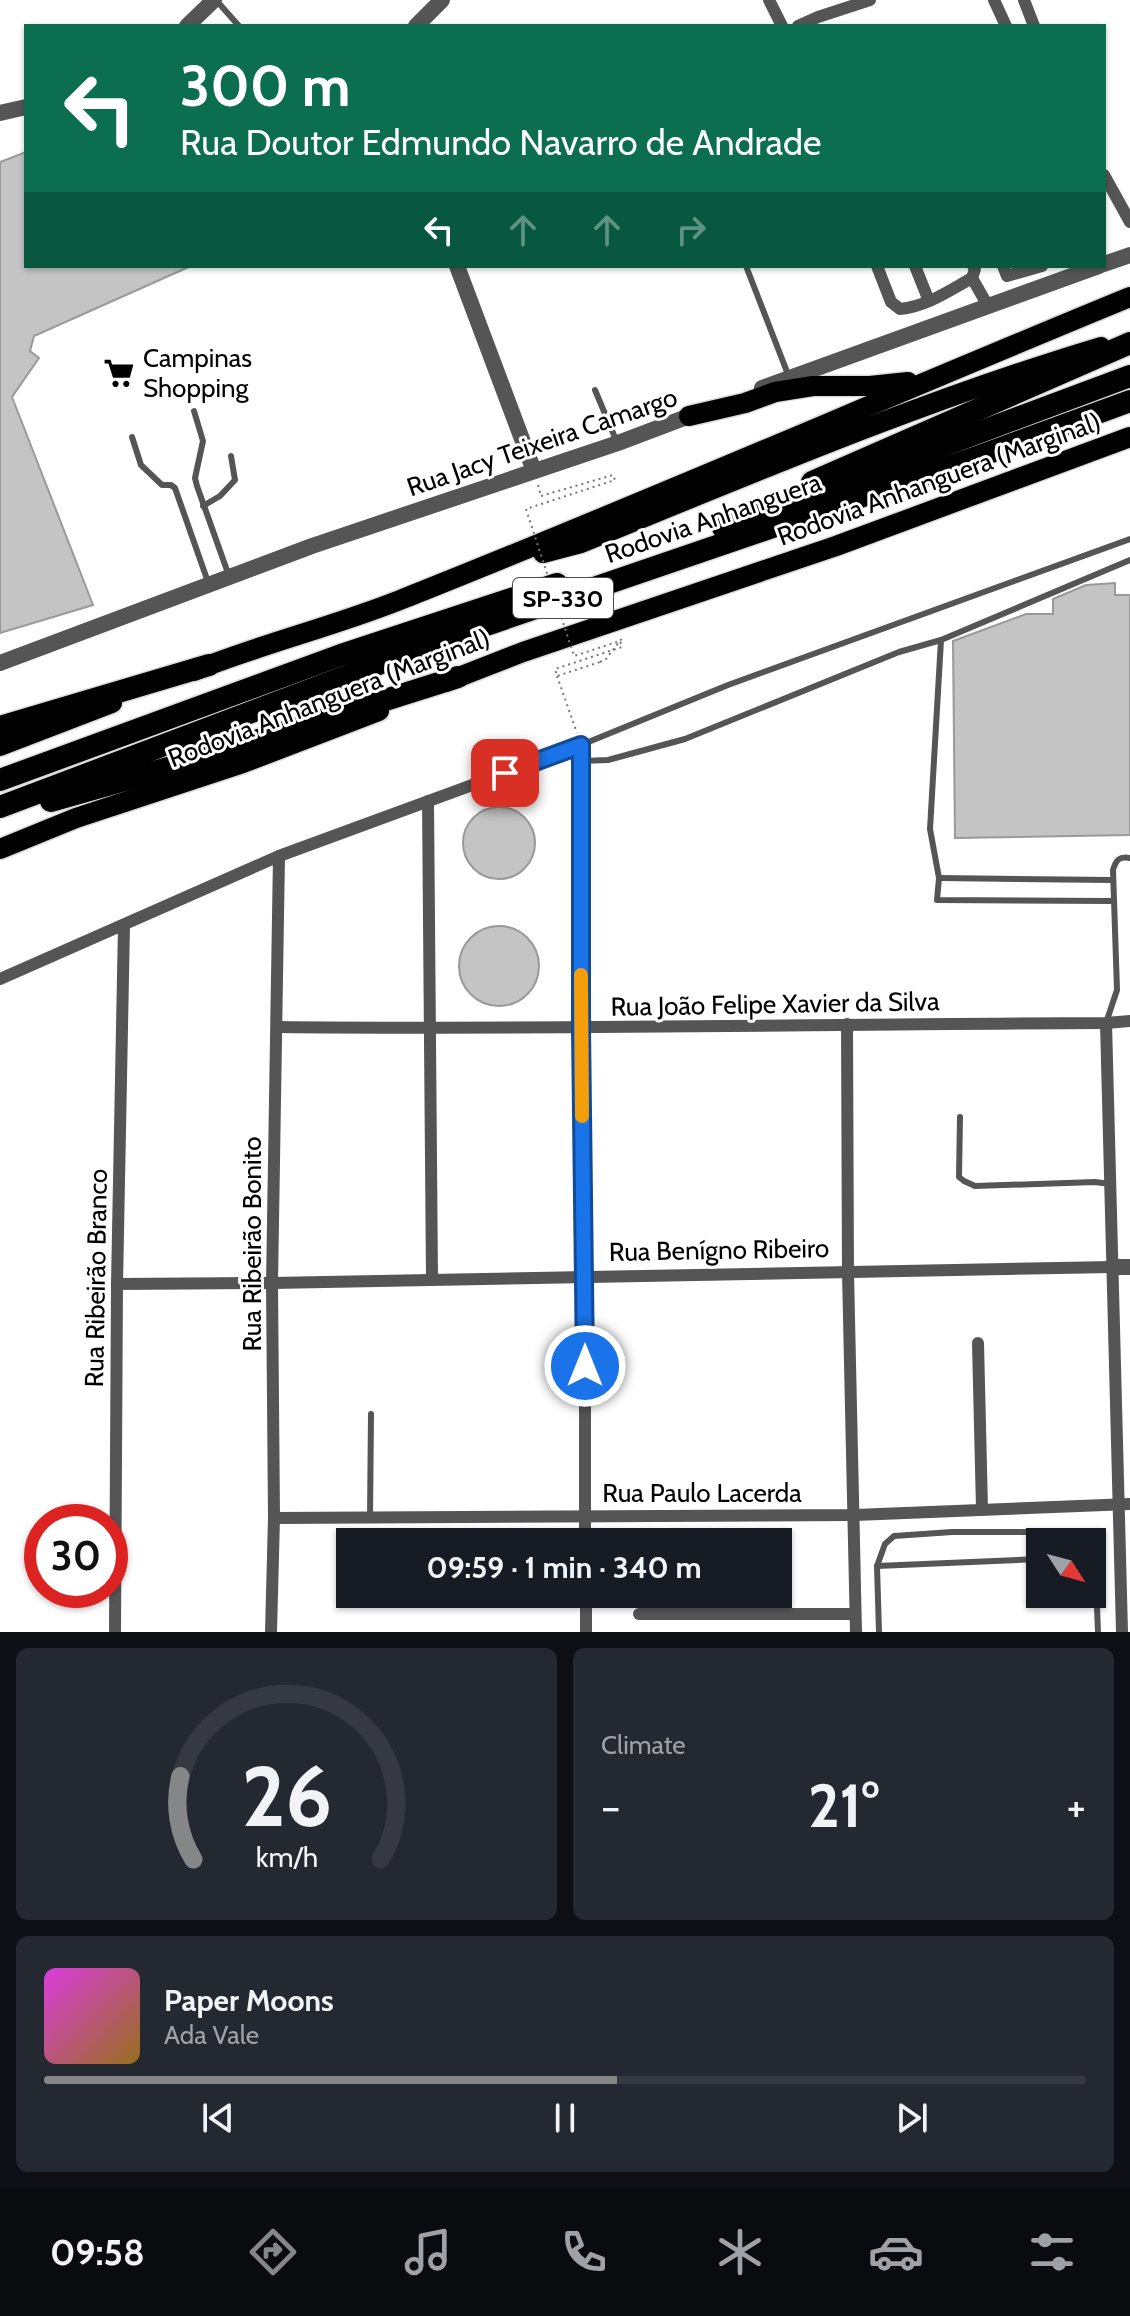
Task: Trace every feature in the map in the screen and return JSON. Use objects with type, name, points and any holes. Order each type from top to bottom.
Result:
[{"type":"highway","points":[[0,727],[209,665],[397,601],[698,479],[1130,297]]},
{"type":"highway","points":[[458,576],[581,543],[856,432],[1011,374],[1130,340]]},
{"type":"highway","points":[[694,539],[846,465],[1130,340]]},
{"type":"highway","points":[[689,416],[745,403],[775,392],[801,388],[898,385],[940,375]]},
{"type":"highway","name":"Rodovia Anhanguera","points":[[0,780],[341,655],[694,539],[1130,376]]},
{"type":"highway","name":"Rodovia Anhanguera","points":[[0,807],[445,639],[980,456],[1130,401]]},
{"type":"highway","name":"Rodovia Anhanguera (Marginal)","points":[[0,849],[76,818],[243,763],[523,652],[836,546],[1130,437]]},
{"type":"highway","points":[[0,746],[209,665]]},
{"type":"highway","points":[[0,815],[189,762],[458,677]]},
{"type":"street","points":[[189,24],[215,0]]},
{"type":"street","points":[[418,24],[442,0]]},
{"type":"street","points":[[769,0],[781,24]]},
{"type":"street","points":[[804,24],[870,0]]},
{"type":"street","points":[[994,0],[1005,24]]},
{"type":"street","points":[[1024,0],[1033,24]]},
{"type":"street","points":[[0,113],[24,107]]},
{"type":"street","points":[[1106,179],[1130,222]]},
{"type":"street","name":"Rua Jacy Teixeira Camargo","points":[[1106,264],[1130,255]]},
{"type":"street","points":[[458,268],[534,471]]},
{"type":"street","points":[[878,268],[891,302],[900,309],[929,301],[973,272],[988,306]]},
{"type":"street","points":[[916,268],[929,301]]},
{"type":"street","points":[[1017,295],[1005,271],[1027,268]]},
{"type":"street","name":"Rua Jacy Teixeira Camargo","points":[[0,663],[336,538],[618,443],[789,377],[1094,268]]},
{"type":"street","points":[[0,979],[279,856],[581,745],[585,1528]]},
{"type":"street","points":[[428,801],[432,1279]]},
{"type":"street","name":"Rua Ribeirão Bonito","points":[[271,1632],[274,1518],[272,1283],[279,856]]},
{"type":"street","name":"Rua Ribeirão Branco","points":[[115,1632],[117,1284],[124,925]]},
{"type":"street","name":"Rua João Felipe Xavier da Silva","points":[[277,1027],[581,1028],[1130,1021]]},
{"type":"street","points":[[1106,1023],[1110,1184],[1121,1267],[1125,1504],[1122,1632]]},
{"type":"street","points":[[847,1024],[848,1273],[856,1632]]},
{"type":"street","name":"Rua Benígno Ribeiro","points":[[117,1284],[1121,1267]]},
{"type":"street","points":[[978,1343],[982,1509]]},
{"type":"street","name":"Rua Paulo Lacerda","points":[[274,1518],[855,1515],[1125,1504]]},
{"type":"street","points":[[586,1608],[586,1632]]},
{"type":"street","points":[[639,1614],[855,1614]]},
{"type":"lane","points":[[215,0],[237,24]]},
{"type":"lane","points":[[747,268],[789,377]]},
{"type":"lane","points":[[595,390],[618,443]]},
{"type":"lane","points":[[194,411],[203,434],[195,478],[230,577]]},
{"type":"lane","points":[[132,437],[141,465],[162,485],[175,488],[209,585]]},
{"type":"lane","points":[[203,506],[220,496],[235,480],[231,456]]},
{"type":"lane","points":[[581,745],[728,685],[1130,539]]},
{"type":"lane","points":[[581,761],[608,760],[685,739],[899,652],[941,640],[1130,560]]},
{"type":"lane","points":[[941,640],[930,829],[939,878],[937,900],[1113,901]]},
{"type":"lane","points":[[1106,1023],[1117,990],[1112,880],[1116,860],[1130,858]]},
{"type":"lane","points":[[939,878],[1112,880]]},
{"type":"lane","points":[[960,1117],[959,1177],[975,1186],[1110,1184]]},
{"type":"lane","points":[[370,1517],[371,1414]]},
{"type":"lane","points":[[879,1632],[877,1566],[885,1544],[894,1536],[1026,1532]]},
{"type":"lane","points":[[877,1566],[1026,1560]]},
{"type":"lane","points":[[1097,1608],[1098,1632]]},
{"type":"path","points":[[541,496],[613,475],[615,480],[526,509],[574,656],[620,641],[622,647],[555,669],[581,745]]},
{"type":"path","points":[[557,676],[600,662]]},
{"type":"building","points":[[24,153],[24,268],[187,268],[34,336],[30,351],[39,358],[12,397],[93,605],[0,633],[0,162]]},
{"type":"building","points":[[1115,583],[1115,595],[1130,595],[1130,835],[955,838],[953,641],[1026,614],[1053,614],[1053,599],[1086,585]]},
{"type":"building","points":[[499,807],[519,813],[529,823],[535,843],[529,863],[519,873],[499,879],[479,873],[469,863],[463,843],[469,823],[479,813]]},
{"type":"building","points":[[499,926],[514,929],[527,938],[536,951],[539,966],[536,981],[527,994],[514,1003],[499,1006],[484,1003],[471,994],[462,981],[459,966],[462,951],[471,938],[484,929]]},
{"type":"slow traffic","points":[[581,975],[582,1116]]},
{"type":"place","name":"Campinas Shopping","points":[[119,373]]},
{"type":"route","points":[[505,773],[581,745],[585,1366]]}]
